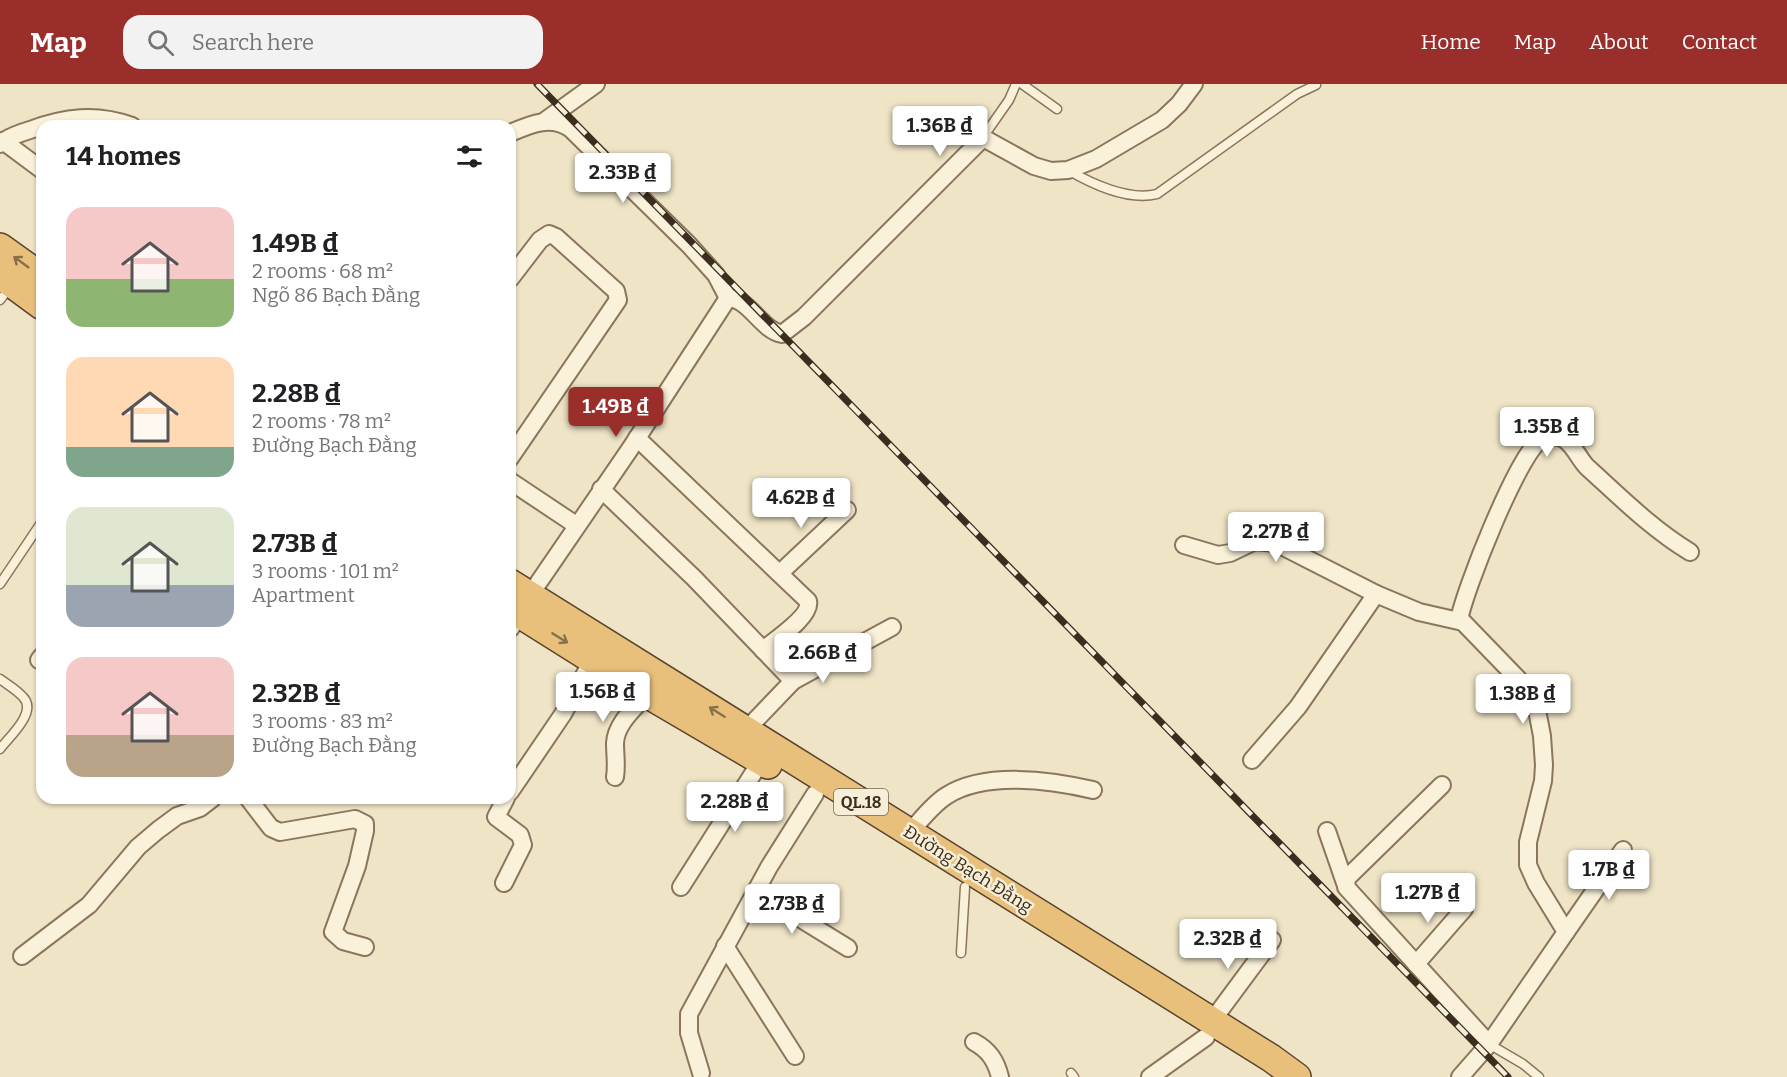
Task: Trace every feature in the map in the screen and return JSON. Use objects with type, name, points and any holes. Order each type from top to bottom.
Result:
[{"type":"highway","points":[[0,247],[36,273]]},
{"type":"highway","points":[[4,286],[36,303]]},
{"type":"highway","name":"Đường Bạch Đằng","points":[[516,606],[647,694],[761,761],[965,887],[1209,1029]]},
{"type":"highway","name":"Đường Bạch Đằng","points":[[516,606],[746,730],[910,832],[1209,1029]]},
{"type":"highway","name":"QL.18","points":[[1209,1029],[1268,1077]]},
{"type":"highway","name":"QL.18","points":[[1209,1029],[1297,1077]]},
{"type":"street","points":[[516,131],[546,120],[596,84]]},
{"type":"street","points":[[546,120],[561,123],[571,129],[716,275],[728,298],[740,301],[771,330],[782,334],[804,317],[981,140],[987,140],[1044,169],[1068,170],[1095,159],[1162,120],[1179,104],[1194,84]]},
{"type":"street","points":[[69,120],[81,117],[112,120]]},
{"type":"street","points":[[2,143],[36,128]]},
{"type":"street","points":[[2,143],[36,166]]},
{"type":"street","points":[[516,271],[540,240],[549,234],[556,237],[616,291],[618,300],[516,449]]},
{"type":"street","points":[[516,606],[602,489],[728,298]]},
{"type":"street","points":[[637,438],[808,601],[809,606],[802,618],[764,650]]},
{"type":"street","points":[[1460,620],[1470,580],[1510,490],[1531,450],[1544,438],[1562,438],[1567,441],[1581,461],[1654,528],[1689,552]]},
{"type":"street","points":[[516,485],[576,525]]},
{"type":"street","points":[[602,489],[793,681]]},
{"type":"street","points":[[780,573],[846,510]]},
{"type":"street","points":[[1184,545],[1218,555],[1230,553],[1255,541],[1275,543],[1376,594],[1419,612],[1460,620],[1470,627],[1522,683],[1537,710],[1542,736],[1543,781],[1527,856],[1531,873],[1566,932]]},
{"type":"street","points":[[1252,760],[1298,707],[1376,594]]},
{"type":"street","points":[[746,730],[793,681],[891,627]]},
{"type":"street","points":[[516,783],[563,714],[593,659]]},
{"type":"street","points":[[615,777],[617,762],[615,741],[618,730],[647,694]]},
{"type":"street","points":[[681,887],[761,761]]},
{"type":"street","points":[[910,832],[938,802],[958,789],[993,782],[1019,780],[1054,782],[1093,790]]},
{"type":"street","points":[[1345,883],[1347,878],[1442,785]]},
{"type":"street","points":[[701,1073],[689,1033],[689,1014],[757,889],[815,794]]},
{"type":"street","points":[[22,956],[89,905],[138,847],[158,830],[177,816],[201,808],[206,804]]},
{"type":"street","points":[[253,804],[271,828],[280,832],[355,819],[364,824],[365,831],[357,866],[333,932],[343,940],[365,947]]},
{"type":"street","points":[[503,804],[496,817],[520,835],[523,845],[504,883]]},
{"type":"street","points":[[1327,831],[1348,891],[1489,1044]]},
{"type":"street","points":[[1460,1077],[1489,1044],[1623,850]]},
{"type":"street","points":[[1416,964],[1464,909],[1456,887]]},
{"type":"street","points":[[757,889],[848,948]]},
{"type":"street","points":[[1150,1077],[1209,1029],[1272,940]]},
{"type":"street","points":[[725,946],[795,1056]]},
{"type":"street","points":[[975,1042],[991,1056],[1000,1077]]},
{"type":"lane","points":[[981,140],[1009,100],[1016,84]]},
{"type":"lane","points":[[1022,84],[1057,109]]},
{"type":"lane","points":[[1068,170],[1098,184],[1135,195],[1157,194],[1297,94],[1316,85]]},
{"type":"lane","points":[[0,584],[36,530]]},
{"type":"lane","points":[[0,679],[25,698],[28,708],[25,717],[0,749]]},
{"type":"lane","points":[[962,953],[965,887]]},
{"type":"lane","points":[[1489,1044],[1523,1064],[1539,1077]]},
{"type":"railway","points":[[537,84],[1508,1077]]}]
